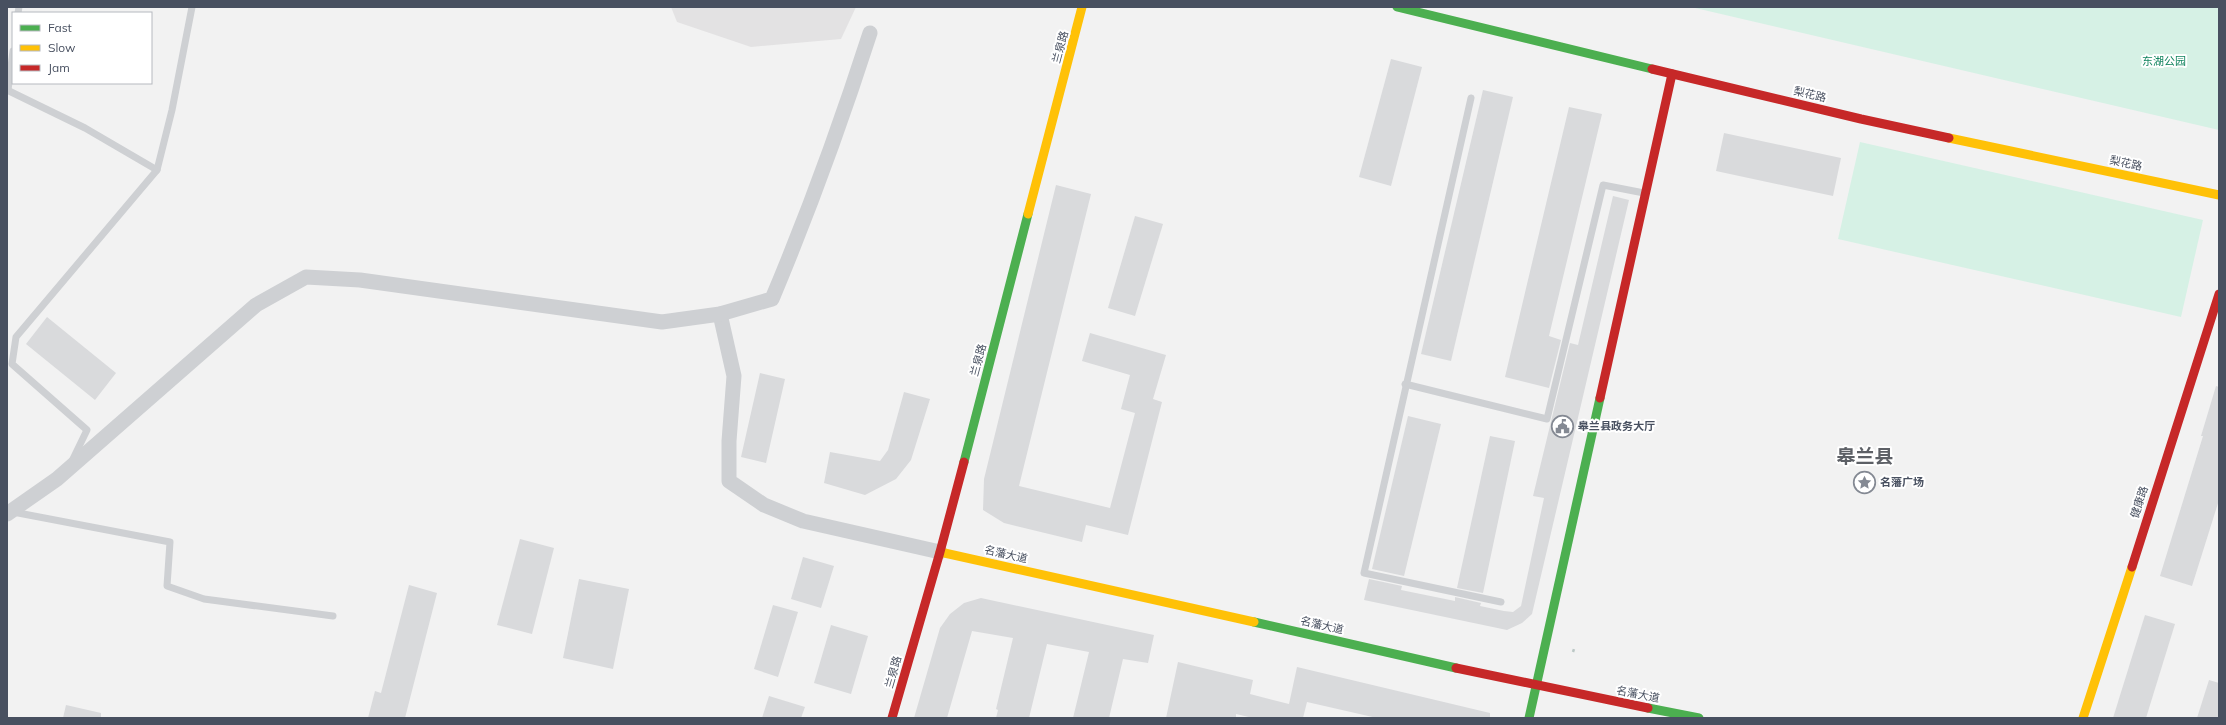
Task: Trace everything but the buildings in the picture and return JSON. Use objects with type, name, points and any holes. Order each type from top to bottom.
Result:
[{"type":"street","name":"兰泉路","points":[[892,718],[940,552],[1082,7]]},
{"type":"street","name":"梨花路","points":[[1397,7],[1861,119],[2219,195]]},
{"type":"street","points":[[9,513],[67,470],[256,305],[306,277],[360,280],[662,322],[720,314],[772,298],[807,214],[844,112],[870,32]]},
{"type":"street","points":[[1529,718],[1672,74]]},
{"type":"street","name":"健康路","points":[[2083,718],[2219,294]]},
{"type":"street","points":[[720,314],[734,376],[729,441],[728,481],[764,505],[803,521],[940,552]]},
{"type":"street","name":"名藩大道","points":[[940,552],[1537,685],[1699,718]]},
{"type":"lane","points":[[67,470],[87,430],[12,364],[16,337],[157,170],[172,110],[192,7]]},
{"type":"lane","points":[[12,58],[7,90],[85,128],[157,170]]},
{"type":"lane","points":[[1471,98],[1405,384],[1364,573],[1501,602]]},
{"type":"lane","points":[[1405,384],[1547,420],[1603,185],[1646,194]]},
{"type":"lane","points":[[9,513],[170,542],[167,586],[204,599],[333,616]]},
{"type":"shaded area","points":[[671,7],[856,7],[841,39],[751,47],[677,22]]},
{"type":"green space","name":"东湖公园","points":[[1691,7],[2219,7],[2219,130]]},
{"type":"green space","points":[[1860,142],[2203,220],[2181,317],[1838,239]]},
{"type":"traffic: fast","points":[[1397,7],[1652,69]]},
{"type":"traffic: fast","points":[[964,462],[1028,214]]},
{"type":"traffic: fast","points":[[1529,718],[1600,398]]},
{"type":"traffic: fast","points":[[1254,622],[1456,668]]},
{"type":"traffic: fast","points":[[1648,708],[1699,718]]},
{"type":"traffic: slow","points":[[1028,214],[1082,7]]},
{"type":"traffic: slow","points":[[1949,138],[2219,195]]},
{"type":"traffic: slow","points":[[940,552],[1254,622]]},
{"type":"traffic: slow","points":[[2083,718],[2132,567]]},
{"type":"traffic: jam","points":[[1652,69],[1861,119],[1949,138]]},
{"type":"traffic: jam","points":[[1600,398],[1672,74]]},
{"type":"traffic: jam","points":[[2132,567],[2219,294]]},
{"type":"traffic: jam","points":[[892,718],[940,552],[964,462]]},
{"type":"traffic: jam","points":[[1456,668],[1648,708]]},
{"type":"place","name":"皋兰县政务大厅","points":[[1562,426]]},
{"type":"place","name":"名藩广场","points":[[1865,482]]},
{"type":"district","name":"皋兰县","points":[[1865,456]]}]
